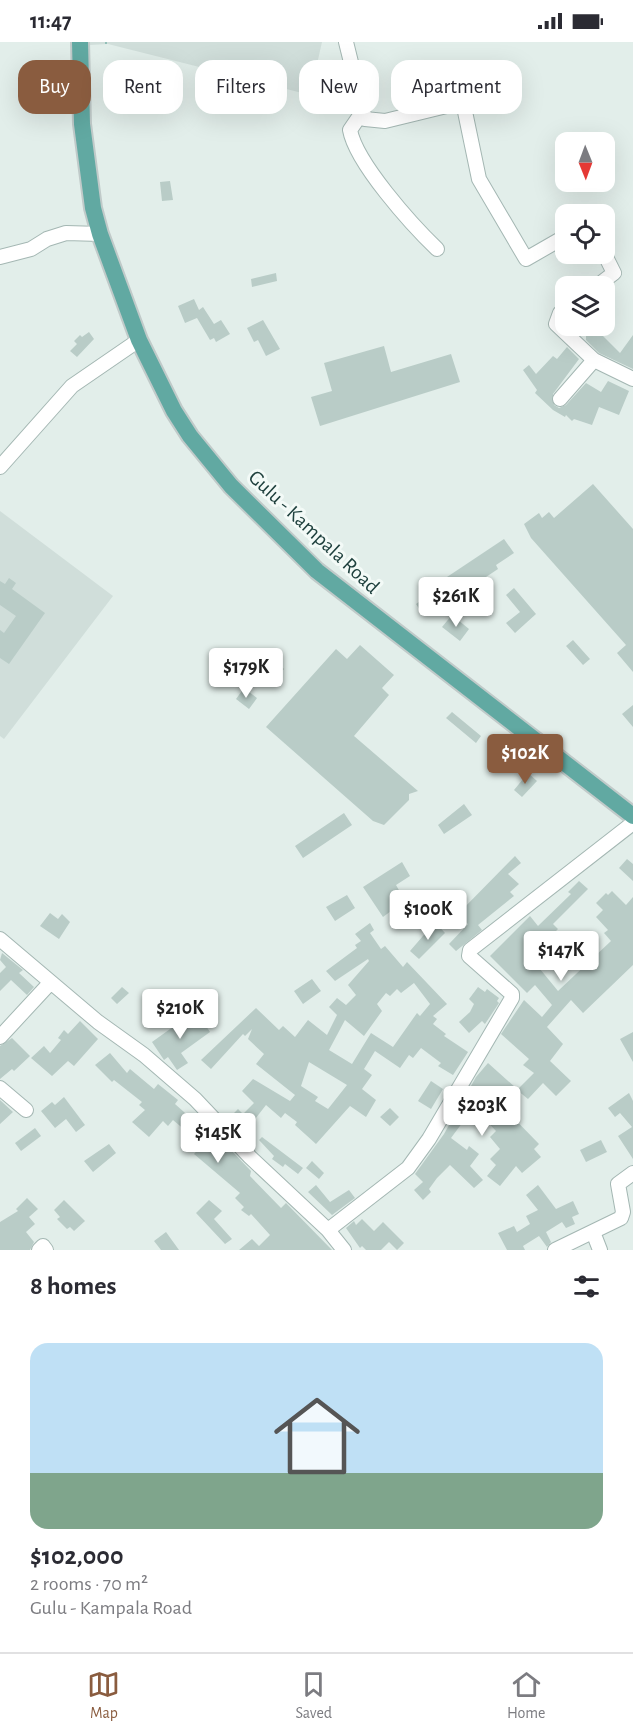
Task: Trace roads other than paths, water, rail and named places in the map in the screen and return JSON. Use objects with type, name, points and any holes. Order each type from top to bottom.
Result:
[{"type":"main road","name":"Gulu - Kampala Road","points":[[80,42],[82,124],[93,208],[99,234],[139,340],[174,411],[190,436],[231,486],[276,534],[370,615],[633,816]]},
{"type":"street","points":[[346,42],[350,60]]},
{"type":"street","points":[[365,114],[368,120],[385,121],[463,102],[478,179],[526,260],[555,243]]},
{"type":"street","points":[[361,114],[350,130],[352,142],[385,189],[437,249]]},
{"type":"street","points":[[0,257],[31,249],[47,239],[66,233],[99,234]]},
{"type":"street","points":[[610,264],[614,273],[610,276]]},
{"type":"street","points":[[569,336],[594,360],[633,378]]},
{"type":"street","points":[[0,467],[72,387],[139,340]]},
{"type":"street","points":[[560,399],[594,360]]},
{"type":"street","points":[[328,1230],[408,1168],[429,1139],[512,998],[512,994],[469,956],[471,949],[633,823]]},
{"type":"street","points":[[0,939],[98,1022],[144,1054],[195,1100],[250,1157],[328,1230],[344,1250]]},
{"type":"street","points":[[0,1037],[50,983]]},
{"type":"street","points":[[0,1088],[26,1110]]},
{"type":"street","points":[[555,1250],[622,1217],[618,1184],[633,1173]]},
{"type":"street","points":[[593,1232],[600,1250]]},
{"type":"street","points":[[39,1250],[43,1246],[46,1250]]}]
